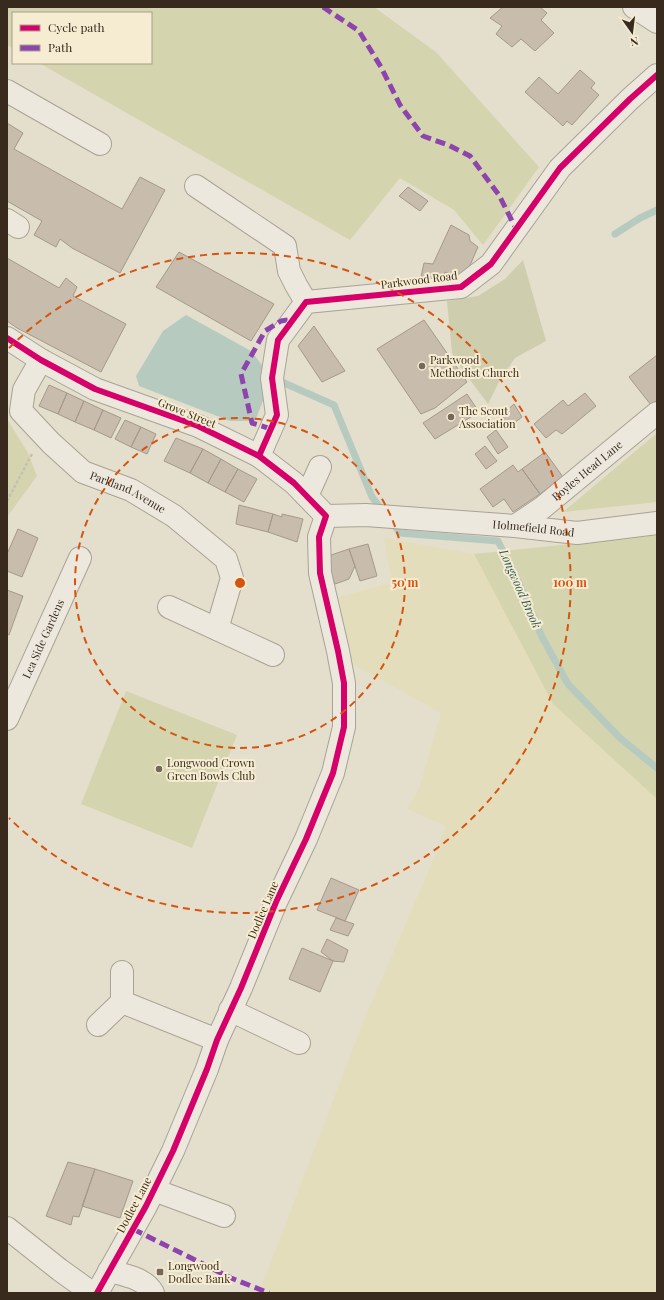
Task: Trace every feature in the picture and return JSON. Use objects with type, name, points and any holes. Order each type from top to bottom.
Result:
[{"type":"street","points":[[634,7],[657,22]]},
{"type":"street","name":"Parkwood Road","points":[[306,302],[461,287],[491,264],[560,168],[630,99],[657,75]]},
{"type":"street","points":[[7,91],[100,144]]},
{"type":"street","points":[[196,186],[285,246],[289,271],[306,302],[278,340],[272,378],[277,415],[258,456]]},
{"type":"street","name":"Grove Street","points":[[7,338],[41,360],[94,389],[198,426],[258,456],[294,483],[326,516]]},
{"type":"street","name":"Parkland Avenue","points":[[41,360],[24,390],[21,411],[50,443],[83,472],[131,490],[174,516],[226,559],[232,578],[217,629]]},
{"type":"street","name":"Royles Head Lane","points":[[515,526],[542,508],[657,413]]},
{"type":"street","points":[[307,496],[320,468]]},
{"type":"street","name":"Holmefield Road","points":[[326,516],[366,515],[515,526],[577,533],[657,523]]},
{"type":"street","name":"Dodlee Lane","points":[[97,1293],[154,1190],[173,1151],[207,1069],[217,1040],[276,902],[306,839],[333,773],[344,727],[344,683],[320,573],[319,537],[326,516]]},
{"type":"street","name":"Lea Side Gardens","points":[[7,719],[80,558]]},
{"type":"street","points":[[169,607],[273,655]]},
{"type":"street","points":[[98,1024],[122,1002],[122,972]]},
{"type":"street","points":[[122,1002],[217,1040]]},
{"type":"street","points":[[230,1010],[299,1043]]},
{"type":"street","points":[[154,1190],[224,1216]]},
{"type":"street","points":[[7,1228],[92,1293]]},
{"type":"street","points":[[109,1271],[131,1277],[149,1286],[153,1293]]},
{"type":"path","points":[[7,501],[32,454]]},
{"type":"shaded area","points":[[186,315],[251,351],[272,378],[255,421],[230,421],[139,386],[136,376],[163,331]]},
{"type":"shaded area","points":[[384,538],[474,554],[553,704],[657,799],[657,1293],[259,1293],[364,1020],[435,856],[446,826],[407,809],[419,789],[441,713],[349,662],[335,598],[392,583]]},
{"type":"green space","points":[[7,7],[374,7],[436,52],[539,167],[483,245],[454,210],[400,178],[350,240],[41,64],[152,64],[152,12],[12,12],[12,48],[7,45]]},
{"type":"green space","points":[[523,260],[546,341],[515,358],[500,380],[488,404],[456,361],[452,353],[447,301],[478,296],[505,279]]},
{"type":"green space","points":[[7,419],[28,453],[37,476],[7,517]]},
{"type":"green space","points":[[657,433],[657,502],[563,512]]},
{"type":"green space","points":[[657,535],[657,799],[553,704],[474,554]]},
{"type":"green space","name":"Longwood Crown Green Bowls Club","points":[[126,691],[237,735],[192,848],[81,804]]},
{"type":"building","points":[[503,7],[540,7],[547,13],[541,20],[554,33],[535,51],[521,39],[512,47],[496,34],[502,26],[490,18]]},
{"type":"building","points":[[580,70],[595,83],[591,88],[599,95],[572,125],[567,121],[563,126],[525,92],[539,77],[558,94]]},
{"type":"building","points":[[7,123],[23,133],[14,149],[122,209],[140,177],[165,190],[120,273],[72,248],[60,239],[56,247],[34,235],[42,221],[7,201]]},
{"type":"building","points":[[408,187],[428,201],[420,211],[399,196]]},
{"type":"building","points":[[451,225],[469,235],[470,241],[478,247],[464,279],[445,272],[442,282],[421,277],[424,263],[433,264]]},
{"type":"building","points":[[179,252],[274,304],[251,341],[156,287]]},
{"type":"building","points":[[7,258],[59,288],[66,278],[77,287],[73,296],[126,324],[101,372],[17,328],[7,321]]},
{"type":"building","name":"Parkwood Methodist Church","points":[[424,320],[467,382],[435,408],[421,414],[377,349]]},
{"type":"building","points":[[314,326],[345,371],[322,382],[298,346]]},
{"type":"building","points":[[657,355],[657,400],[651,405],[629,377]]},
{"type":"building","points":[[49,385],[67,393],[58,414],[39,406]]},
{"type":"building","points":[[67,393],[84,401],[75,422],[58,414]]},
{"type":"building","points":[[585,393],[596,406],[562,434],[556,430],[546,438],[534,424],[563,400],[568,406]]},
{"type":"building","name":"The Scout Association","points":[[467,394],[479,412],[435,439],[423,423]]},
{"type":"building","points":[[84,401],[103,410],[94,430],[75,422]]},
{"type":"building","points":[[514,404],[522,417],[505,430],[502,415]]},
{"type":"building","points":[[103,410],[121,418],[111,438],[94,430]]},
{"type":"building","points":[[125,420],[141,427],[131,447],[115,439]]},
{"type":"building","points":[[141,427],[156,434],[147,454],[131,447]]},
{"type":"building","points":[[496,430],[508,447],[498,454],[487,437]]},
{"type":"building","points":[[176,438],[203,449],[190,473],[164,461]]},
{"type":"building","points":[[485,446],[497,461],[486,469],[475,454]]},
{"type":"building","points":[[203,449],[221,459],[208,483],[190,473]]},
{"type":"building","points":[[545,452],[563,477],[540,494],[522,469]]},
{"type":"building","points":[[221,459],[238,469],[225,492],[208,483]]},
{"type":"building","points":[[513,465],[518,472],[522,469],[540,494],[513,512],[504,499],[493,507],[480,489]]},
{"type":"building","points":[[238,469],[257,479],[244,502],[225,492]]},
{"type":"building","points":[[239,505],[273,514],[268,532],[236,524]]},
{"type":"building","points":[[273,514],[282,517],[282,514],[303,519],[297,542],[268,532]]},
{"type":"building","points":[[18,529],[38,538],[22,577],[7,571],[7,554]]},
{"type":"building","points":[[368,544],[377,576],[360,581],[349,549]]},
{"type":"building","points":[[349,549],[355,566],[349,579],[335,584],[325,557]]},
{"type":"building","points":[[7,590],[23,596],[9,635],[7,634]]},
{"type":"building","points":[[331,878],[359,890],[345,921],[317,910]]},
{"type":"building","points":[[336,918],[354,924],[348,936],[330,930]]},
{"type":"building","points":[[327,939],[348,950],[344,962],[333,961],[321,952]]},
{"type":"building","points":[[302,948],[333,961],[320,992],[289,979]]},
{"type":"building","points":[[68,1162],[95,1169],[79,1217],[73,1216],[71,1225],[46,1216]]},
{"type":"building","points":[[95,1169],[133,1181],[120,1218],[82,1206]]},
{"type":"waterway","points":[[615,234],[640,218],[657,210]]},
{"type":"waterway","name":"Longwood Brook","points":[[275,379],[334,405],[372,497],[383,511]]},
{"type":"waterway","name":"Longwood Brook","points":[[391,521],[400,533],[498,541],[518,581],[542,637],[568,684],[620,738],[657,768]]},
{"type":"marked path","points":[[323,7],[359,31],[381,67],[400,105],[423,136],[448,145],[470,156],[499,195],[516,229]]},
{"type":"marked path","points":[[271,429],[252,423],[241,374],[265,331],[281,321],[293,319]]},
{"type":"marked path","points":[[133,1229],[231,1278],[269,1293]]},
{"type":"cycle path","points":[[259,456],[277,415],[272,378],[278,340],[306,302],[461,287],[491,264],[560,168],[630,99],[657,75]]},
{"type":"cycle path","points":[[7,338],[41,360],[95,389],[198,426],[259,456],[294,483],[326,516],[319,537],[320,573],[344,683],[344,727],[333,773],[306,839],[276,902],[241,988],[217,1040],[207,1069],[173,1151],[146,1206],[97,1293]]},
{"type":"place","name":"Parkwood Methodist Church","points":[[422,366]]},
{"type":"place","name":"The Scout Association","points":[[451,417]]},
{"type":"place","name":"Longwood Crown Green Bowls Club","points":[[159,769]]},
{"type":"place","name":"Longwood Dodlee Bank","points":[[160,1272]]}]
